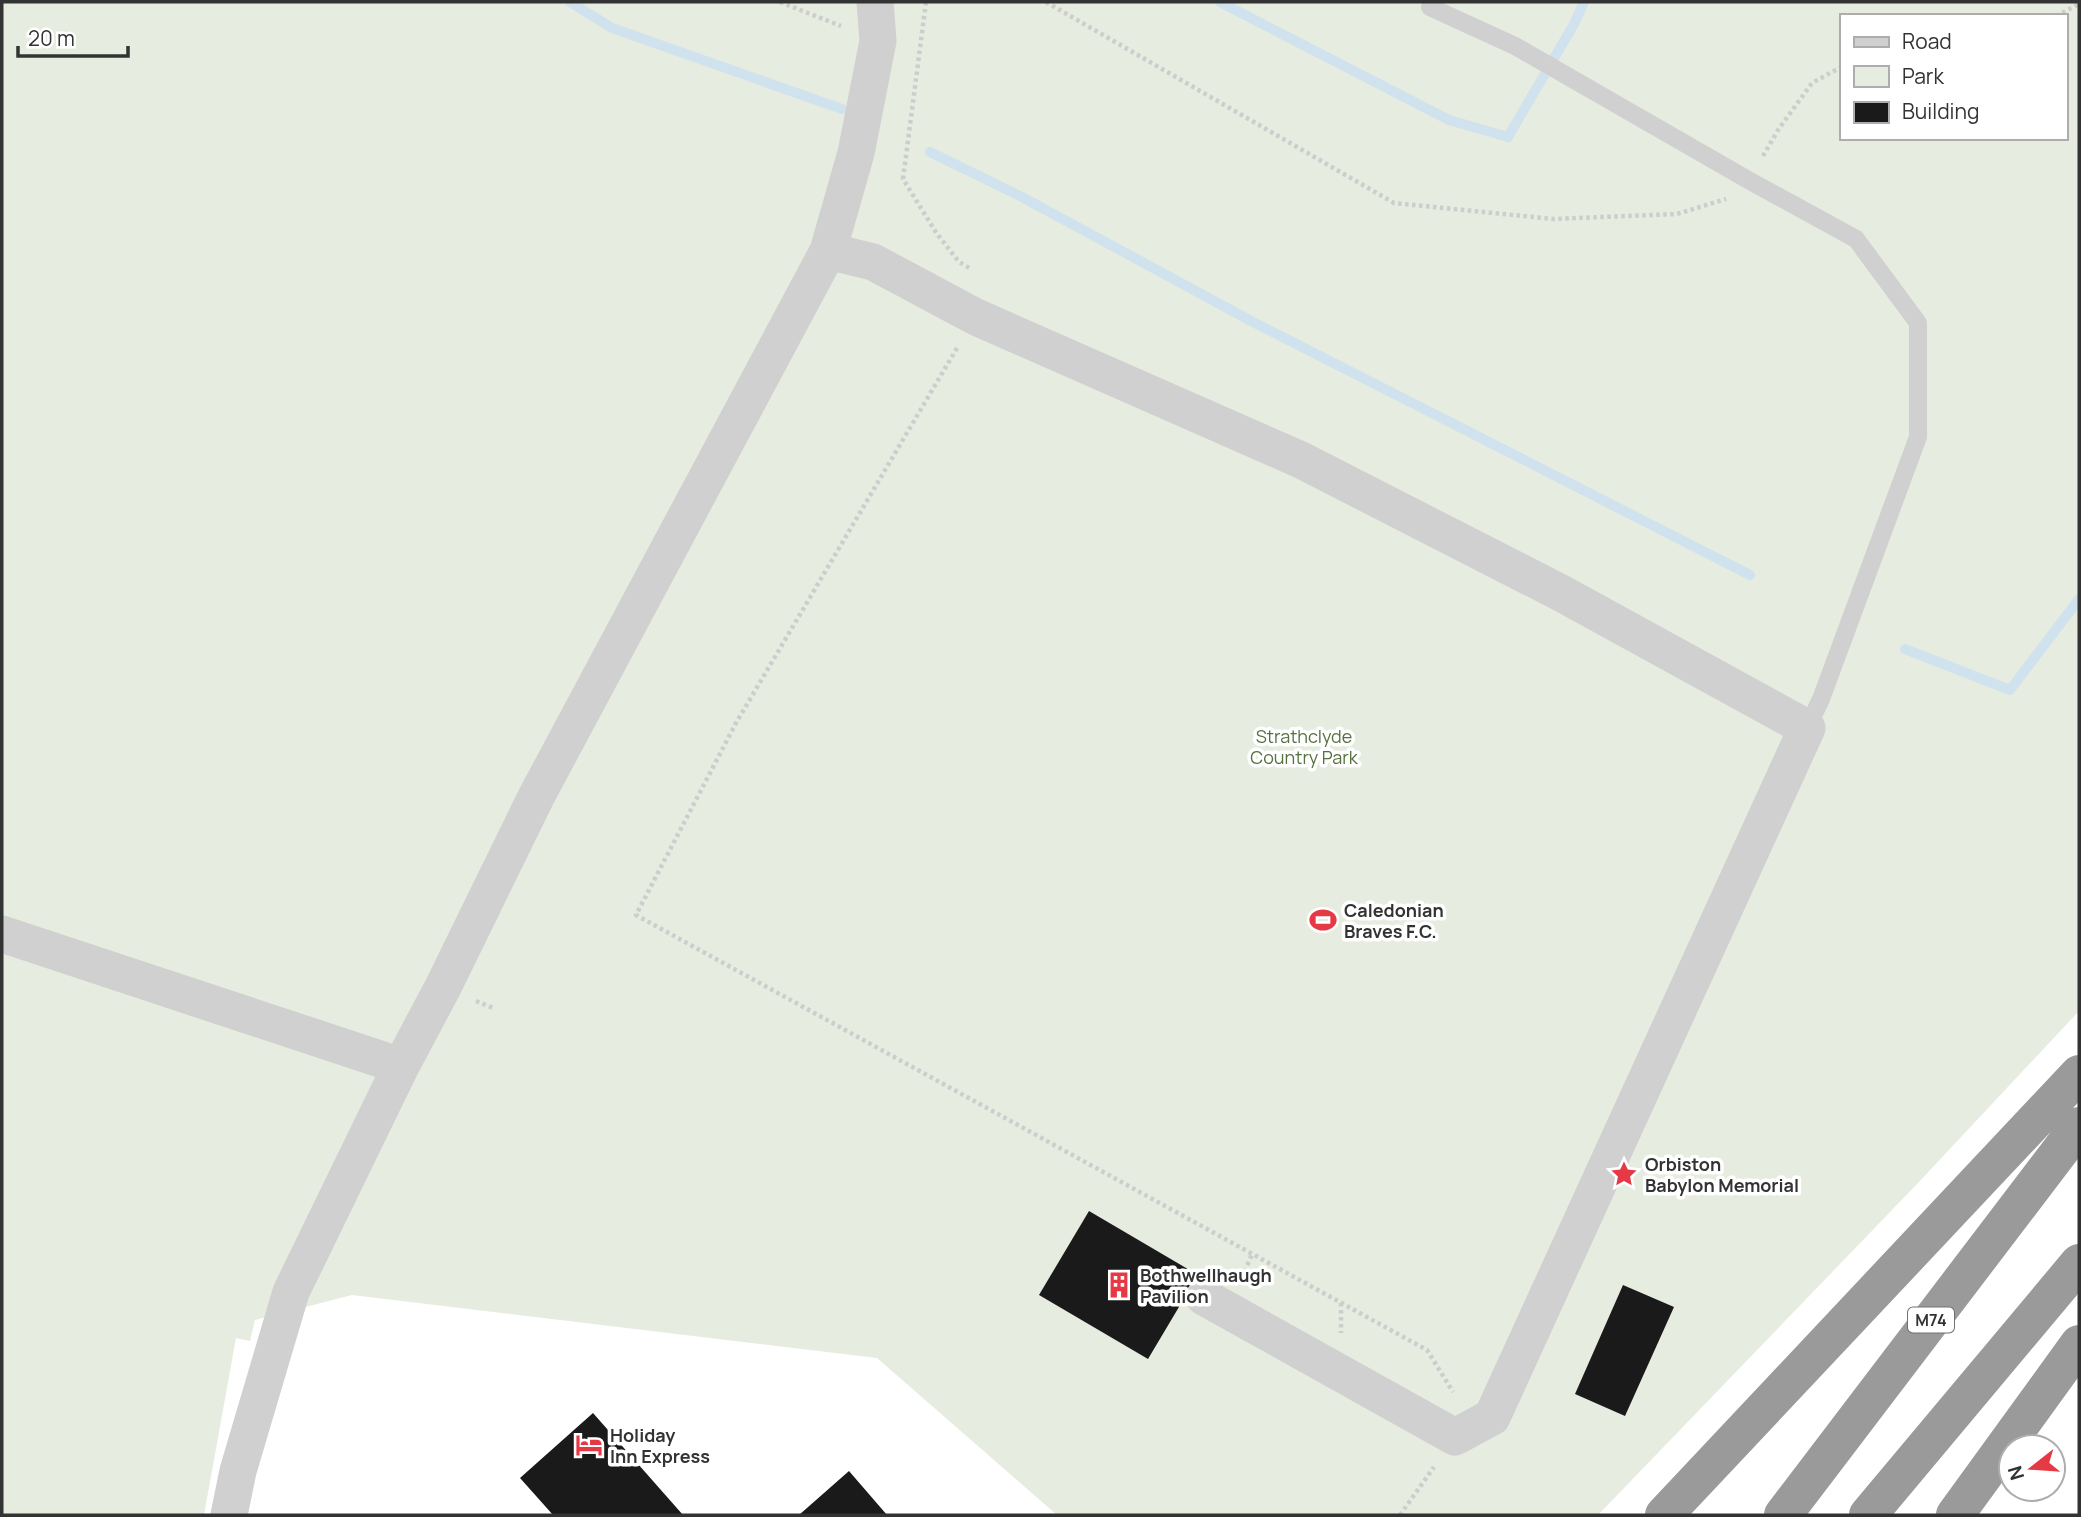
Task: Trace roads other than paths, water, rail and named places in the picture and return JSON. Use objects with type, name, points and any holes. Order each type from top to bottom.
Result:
[{"type":"highway","points":[[1664,1515],[2079,1074]]},
{"type":"highway","name":"M74","points":[[1783,1515],[2079,1126]]},
{"type":"highway","points":[[1868,1515],[2079,1262]]},
{"type":"highway","points":[[1955,1515],[2079,1344]]},
{"type":"street","points":[[229,1515],[242,1459],[291,1292],[536,797],[828,251],[856,153],[878,41],[875,2]]},
{"type":"street","points":[[828,251],[873,262],[976,317],[1301,460],[1572,599],[1807,728],[1492,1417],[1464,1432],[1204,1297]]},
{"type":"street","points":[[2,934],[401,1066]]},
{"type":"lane","points":[[1430,7],[1515,46],[1856,239],[1918,323],[1918,437],[1821,699],[1807,728]]},
{"type":"waterway","points":[[570,2],[612,28],[842,109]]},
{"type":"waterway","points":[[1220,2],[1449,120],[1508,137],[1584,2]]},
{"type":"waterway","points":[[930,152],[1022,197],[1253,322],[1750,575]]},
{"type":"waterway","points":[[1905,649],[2010,690],[2079,599]]},
{"type":"place","name":"Caledonian Braves F.C.","points":[[1323,920]]},
{"type":"place","name":"Orbiston Babylon Memorial","points":[[1624,1174]]},
{"type":"place","name":"Bothwellhaugh Pavilion","points":[[1119,1285]]},
{"type":"place","name":"Holiday Inn Express","points":[[589,1445]]},
{"type":"park label","name":"Strathclyde Country Park","points":[[1304,746]]}]
